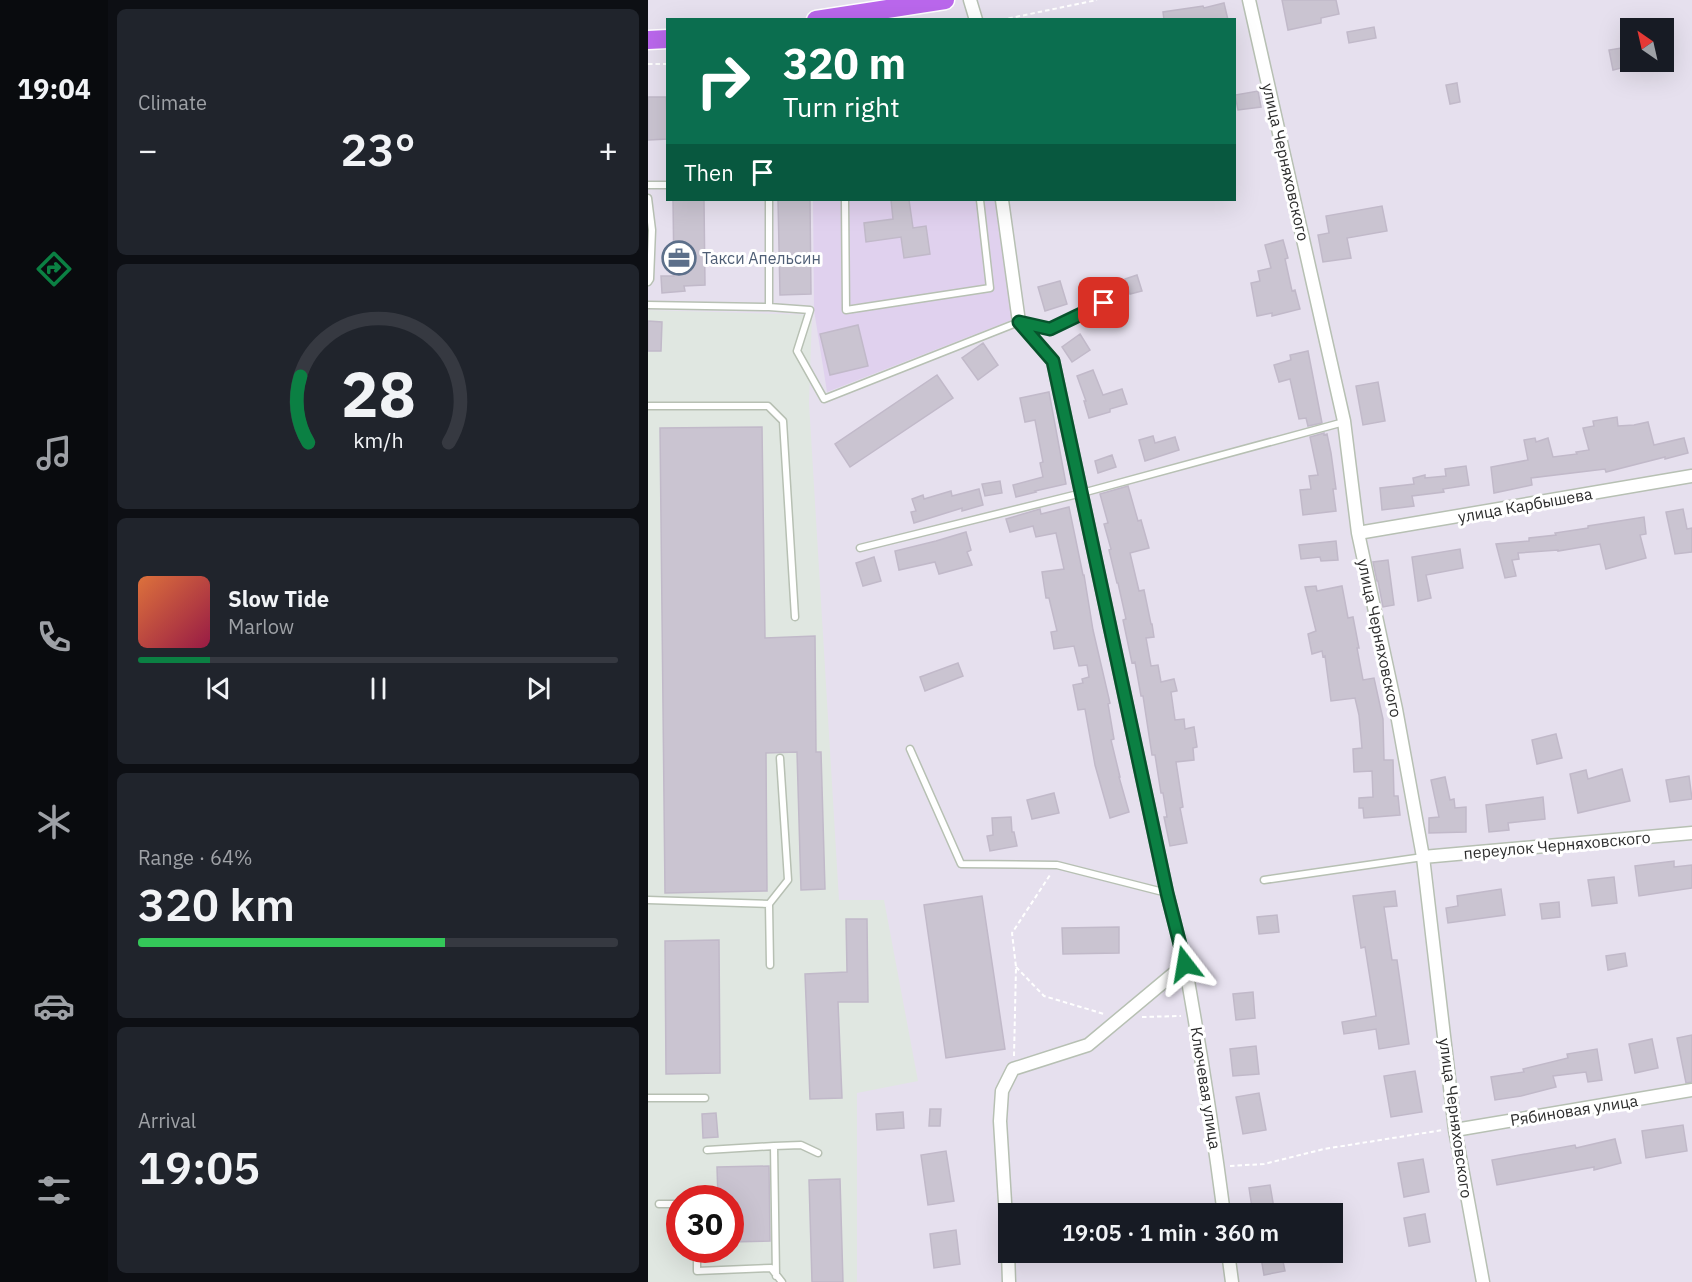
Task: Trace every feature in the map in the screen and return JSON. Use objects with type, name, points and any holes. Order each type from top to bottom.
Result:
[{"type":"main road","points":[[842,18],[881,15],[945,0]]},
{"type":"main road","points":[[648,40],[666,39]]},
{"type":"street","points":[[970,0],[975,18]]},
{"type":"street","name":"улица Черняховского","points":[[1249,0],[1344,421],[1358,533],[1396,709],[1423,857],[1455,1130],[1483,1282]]},
{"type":"street","points":[[1002,201],[1019,322],[1053,361],[1167,893],[1185,964],[1088,1045],[1013,1069],[1002,1091],[1000,1121],[1005,1203]]},
{"type":"street","name":"улица Карбышева","points":[[1358,533],[1692,476]]},
{"type":"street","name":"переулок Черняховского","points":[[1423,857],[1692,833]]},
{"type":"street","name":"Ключевая улица","points":[[1185,964],[1223,1203]]},
{"type":"street","name":"Рябиновая улица","points":[[1455,1130],[1692,1090]]},
{"type":"street","points":[[1008,1263],[1009,1282]]},
{"type":"street","points":[[1229,1263],[1232,1282]]},
{"type":"lane","points":[[648,185],[666,185]]},
{"type":"lane","points":[[648,198],[652,230],[648,282]]},
{"type":"lane","points":[[769,201],[769,307]]},
{"type":"lane","points":[[845,201],[846,310],[990,288],[980,201]]},
{"type":"lane","points":[[648,305],[810,310],[797,351],[824,399],[1019,322],[1050,329],[1104,303]]},
{"type":"lane","points":[[648,406],[768,406],[783,421],[795,617]]},
{"type":"lane","points":[[860,548],[1082,492],[1344,421]]},
{"type":"lane","points":[[910,749],[961,864],[1057,865],[1167,893]]},
{"type":"lane","points":[[770,965],[769,904],[788,880],[780,758]]},
{"type":"lane","points":[[1263,880],[1423,857]]},
{"type":"lane","points":[[648,900],[769,904]]},
{"type":"lane","points":[[648,1098],[705,1098]]},
{"type":"lane","points":[[707,1150],[801,1145],[818,1153]]},
{"type":"lane","points":[[774,1146],[776,1276]]},
{"type":"lane","points":[[659,1204],[666,1204]]},
{"type":"lane","points":[[697,1263],[697,1271],[771,1269],[782,1282]]},
{"type":"path","points":[[1010,18],[1097,0]]},
{"type":"path","points":[[648,64],[666,64]]},
{"type":"path","points":[[1013,1069],[1016,967],[1012,933],[1057,865]]},
{"type":"path","points":[[1016,967],[1044,996],[1118,1018],[1194,1016]]},
{"type":"path","points":[[1218,1167],[1264,1164],[1324,1149],[1429,1131],[1455,1130]]},
{"type":"shaded area","points":[[813,201],[998,201],[1014,319],[827,392],[814,310]]},
{"type":"shaded area","points":[[648,310],[812,315],[809,403],[839,900],[884,900],[918,1081],[857,1093],[857,1282],[648,1282]]},
{"type":"building","points":[[1282,0],[1336,0],[1339,14],[1321,18],[1321,23],[1288,30]]},
{"type":"building","points":[[1224,3],[1228,18],[1164,18],[1163,12],[1203,6],[1204,8]]},
{"type":"building","points":[[1374,27],[1376,38],[1349,43],[1347,32]]},
{"type":"building","points":[[1620,48],[1620,68],[1613,70],[1609,50]]},
{"type":"building","points":[[1457,83],[1460,102],[1450,104],[1446,85]]},
{"type":"building","points":[[1258,91],[1261,107],[1238,110],[1236,95]]},
{"type":"building","points":[[648,97],[666,97],[666,139],[648,140]]},
{"type":"building","points":[[673,201],[704,201],[705,285],[684,286],[685,291],[662,293],[661,276],[674,276]]},
{"type":"building","points":[[778,201],[810,201],[811,294],[780,295]]},
{"type":"building","points":[[891,201],[909,201],[913,228],[926,226],[930,254],[904,258],[901,237],[866,242],[864,223],[893,219]]},
{"type":"building","points":[[1382,206],[1387,231],[1347,238],[1351,258],[1323,262],[1318,235],[1329,233],[1326,216]]},
{"type":"building","points":[[1283,240],[1292,291],[1295,290],[1300,309],[1272,316],[1272,313],[1257,316],[1251,283],[1260,281],[1258,271],[1271,268],[1265,245]]},
{"type":"building","points":[[1137,275],[1142,291],[1130,294],[1125,279]]},
{"type":"building","points":[[1060,281],[1067,304],[1045,311],[1038,287]]},
{"type":"building","points":[[648,321],[662,322],[661,351],[648,351]]},
{"type":"building","points":[[858,325],[868,366],[830,375],[820,334]]},
{"type":"building","points":[[1080,334],[1090,350],[1072,362],[1062,347]]},
{"type":"building","points":[[983,343],[998,365],[978,380],[962,358]]},
{"type":"building","points":[[1308,351],[1322,423],[1308,426],[1306,418],[1299,419],[1290,379],[1279,382],[1274,365],[1291,360],[1290,355]]},
{"type":"building","points":[[1093,370],[1103,395],[1122,389],[1127,404],[1089,418],[1077,376]]},
{"type":"building","points":[[937,375],[953,398],[850,467],[835,444]]},
{"type":"building","points":[[1378,382],[1385,421],[1363,425],[1356,386]]},
{"type":"building","points":[[1049,392],[1066,484],[1016,497],[1013,485],[1043,477],[1040,463],[1043,462],[1035,420],[1025,422],[1020,398]]},
{"type":"building","points":[[1617,417],[1618,426],[1648,422],[1654,445],[1684,438],[1688,453],[1606,472],[1605,469],[1531,478],[1532,485],[1494,493],[1491,467],[1528,460],[1524,440],[1535,438],[1536,442],[1548,438],[1553,457],[1577,454],[1576,452],[1589,450],[1583,428],[1594,426],[1593,421]]},
{"type":"building","points":[[762,427],[765,638],[815,636],[816,752],[821,752],[825,889],[801,890],[797,752],[766,753],[767,891],[665,893],[660,428]]},
{"type":"building","points":[[1324,433],[1324,435],[1327,434],[1331,453],[1336,489],[1333,489],[1336,511],[1303,515],[1300,490],[1311,489],[1309,476],[1318,475],[1310,437]]},
{"type":"building","points":[[1153,436],[1155,443],[1175,437],[1179,450],[1145,461],[1139,440]]},
{"type":"building","points":[[1112,455],[1116,467],[1098,473],[1095,461]]},
{"type":"building","points":[[1466,466],[1469,485],[1443,489],[1444,492],[1412,496],[1414,506],[1382,510],[1380,488],[1414,484],[1413,478],[1425,475],[1425,478],[1446,476],[1445,469]]},
{"type":"building","points":[[1000,481],[1002,493],[985,496],[982,484]]},
{"type":"building","points":[[1128,486],[1149,548],[1130,553],[1139,591],[1144,590],[1152,624],[1154,637],[1146,638],[1151,666],[1158,665],[1161,682],[1174,679],[1177,691],[1171,692],[1175,720],[1184,719],[1185,729],[1194,727],[1197,747],[1193,748],[1194,760],[1176,762],[1183,807],[1180,808],[1187,843],[1170,846],[1164,817],[1167,817],[1163,793],[1161,793],[1155,755],[1152,755],[1135,662],[1132,663],[1123,620],[1126,619],[1104,524],[1108,523],[1100,494]]},
{"type":"building","points":[[979,489],[983,505],[962,511],[962,508],[914,523],[911,512],[916,511],[912,499],[923,495],[924,499],[951,491],[952,496]]},
{"type":"building","points":[[1069,507],[1110,703],[1108,704],[1114,739],[1111,740],[1129,812],[1110,818],[1095,765],[1085,709],[1078,710],[1073,685],[1083,683],[1082,679],[1089,677],[1087,665],[1079,666],[1074,646],[1054,649],[1051,632],[1057,631],[1049,598],[1046,598],[1042,572],[1064,569],[1056,533],[1036,537],[1033,526],[1010,532],[1006,519],[1040,509],[1041,514]]},
{"type":"building","points":[[1683,509],[1687,529],[1692,528],[1692,552],[1675,554],[1666,512]]},
{"type":"building","points":[[1644,517],[1646,534],[1640,535],[1646,558],[1606,569],[1600,544],[1558,551],[1518,553],[1519,559],[1512,560],[1516,576],[1505,578],[1496,544],[1529,541],[1529,538],[1556,535],[1555,533],[1588,528],[1588,526]]},
{"type":"building","points":[[966,532],[971,550],[967,552],[972,565],[939,574],[935,562],[899,570],[895,551]]},
{"type":"building","points":[[1336,541],[1338,560],[1321,561],[1320,557],[1301,559],[1299,545]]},
{"type":"building","points":[[1460,549],[1463,568],[1426,575],[1431,598],[1418,601],[1412,557]]},
{"type":"building","points":[[874,557],[881,581],[863,586],[856,563]]},
{"type":"building","points":[[1388,560],[1394,605],[1383,607],[1373,562]]},
{"type":"building","points":[[1316,586],[1317,591],[1342,586],[1348,618],[1353,617],[1363,680],[1374,678],[1383,719],[1384,760],[1393,760],[1394,796],[1398,796],[1400,815],[1364,818],[1363,808],[1359,808],[1359,798],[1373,797],[1372,771],[1354,772],[1353,749],[1362,748],[1355,698],[1331,701],[1325,656],[1323,657],[1322,651],[1312,654],[1308,634],[1316,631],[1305,587]]},
{"type":"building","points":[[958,663],[963,676],[925,691],[920,677]]},
{"type":"building","points":[[1556,734],[1562,758],[1537,764],[1532,740]]},
{"type":"building","points":[[1622,769],[1630,801],[1578,813],[1570,774],[1586,770],[1588,779]]},
{"type":"building","points":[[1689,776],[1692,799],[1670,802],[1666,780]]},
{"type":"building","points":[[1445,777],[1450,800],[1454,799],[1455,808],[1466,807],[1466,832],[1429,833],[1429,818],[1439,817],[1431,780]]},
{"type":"building","points":[[1054,793],[1059,813],[1032,819],[1027,800]]},
{"type":"building","points":[[1543,797],[1545,819],[1508,823],[1509,830],[1489,832],[1486,805]]},
{"type":"building","points":[[1011,817],[1012,832],[1014,832],[1017,846],[990,851],[987,836],[993,835],[992,818]]},
{"type":"building","points":[[1674,861],[1674,867],[1692,865],[1692,888],[1639,896],[1635,866]]},
{"type":"building","points":[[1614,877],[1617,903],[1592,906],[1588,880]]},
{"type":"building","points":[[1501,889],[1505,915],[1448,923],[1446,908],[1458,906],[1457,896]]},
{"type":"building","points":[[1395,891],[1397,906],[1384,907],[1392,960],[1397,960],[1409,1044],[1379,1049],[1376,1029],[1344,1034],[1342,1022],[1376,1016],[1365,947],[1361,948],[1353,896]]},
{"type":"building","points":[[982,896],[1005,1049],[946,1058],[924,905]]},
{"type":"building","points":[[1559,902],[1560,917],[1542,919],[1540,904]]},
{"type":"building","points":[[1277,915],[1279,932],[1259,934],[1257,917]]},
{"type":"building","points":[[846,919],[867,919],[868,1002],[838,1002],[842,1098],[810,1099],[805,974],[847,972]]},
{"type":"building","points":[[1119,927],[1119,953],[1063,954],[1062,928]]},
{"type":"building","points":[[719,940],[720,1073],[666,1074],[665,941]]},
{"type":"building","points":[[1625,953],[1627,966],[1608,970],[1606,956]]},
{"type":"building","points":[[1253,992],[1255,1018],[1236,1020],[1233,994]]},
{"type":"building","points":[[1692,1035],[1692,1082],[1686,1083],[1677,1038]]},
{"type":"building","points":[[1652,1039],[1658,1068],[1635,1073],[1629,1044]]},
{"type":"building","points":[[1256,1046],[1259,1074],[1233,1076],[1230,1049]]},
{"type":"building","points":[[1597,1049],[1602,1080],[1588,1082],[1586,1072],[1553,1076],[1556,1087],[1495,1100],[1491,1077],[1524,1072],[1523,1069],[1568,1058],[1567,1054]]},
{"type":"building","points":[[1415,1071],[1422,1112],[1391,1117],[1384,1076]]},
{"type":"building","points":[[1259,1093],[1266,1130],[1243,1134],[1236,1097]]},
{"type":"building","points":[[930,1109],[941,1109],[940,1126],[929,1126]]},
{"type":"building","points":[[903,1112],[904,1128],[877,1130],[876,1114]]},
{"type":"building","points":[[716,1113],[718,1137],[703,1138],[702,1114]]},
{"type":"building","points":[[1683,1125],[1687,1151],[1646,1158],[1642,1131]]},
{"type":"building","points":[[1615,1139],[1621,1163],[1594,1170],[1594,1167],[1497,1185],[1492,1160],[1575,1145],[1576,1148]]},
{"type":"building","points":[[946,1151],[954,1201],[928,1205],[921,1155]]},
{"type":"building","points":[[1423,1159],[1429,1192],[1404,1197],[1398,1163]]},
{"type":"building","points":[[769,1166],[770,1241],[744,1242],[744,1185],[718,1185],[717,1167]]},
{"type":"building","points":[[840,1179],[843,1282],[812,1282],[809,1180]]},
{"type":"building","points":[[1270,1185],[1273,1203],[1251,1203],[1249,1188]]},
{"type":"building","points":[[1425,1214],[1430,1242],[1409,1246],[1404,1218]]},
{"type":"building","points":[[956,1230],[960,1264],[934,1268],[930,1234]]},
{"type":"building","points":[[1262,1263],[1283,1263],[1285,1271],[1264,1275]]},
{"type":"place","name":"Такси Апельсин","points":[[679,258]]},
{"type":"route","points":[[1104,303],[1050,329],[1019,322],[1053,361],[1167,893],[1185,964]]}]
